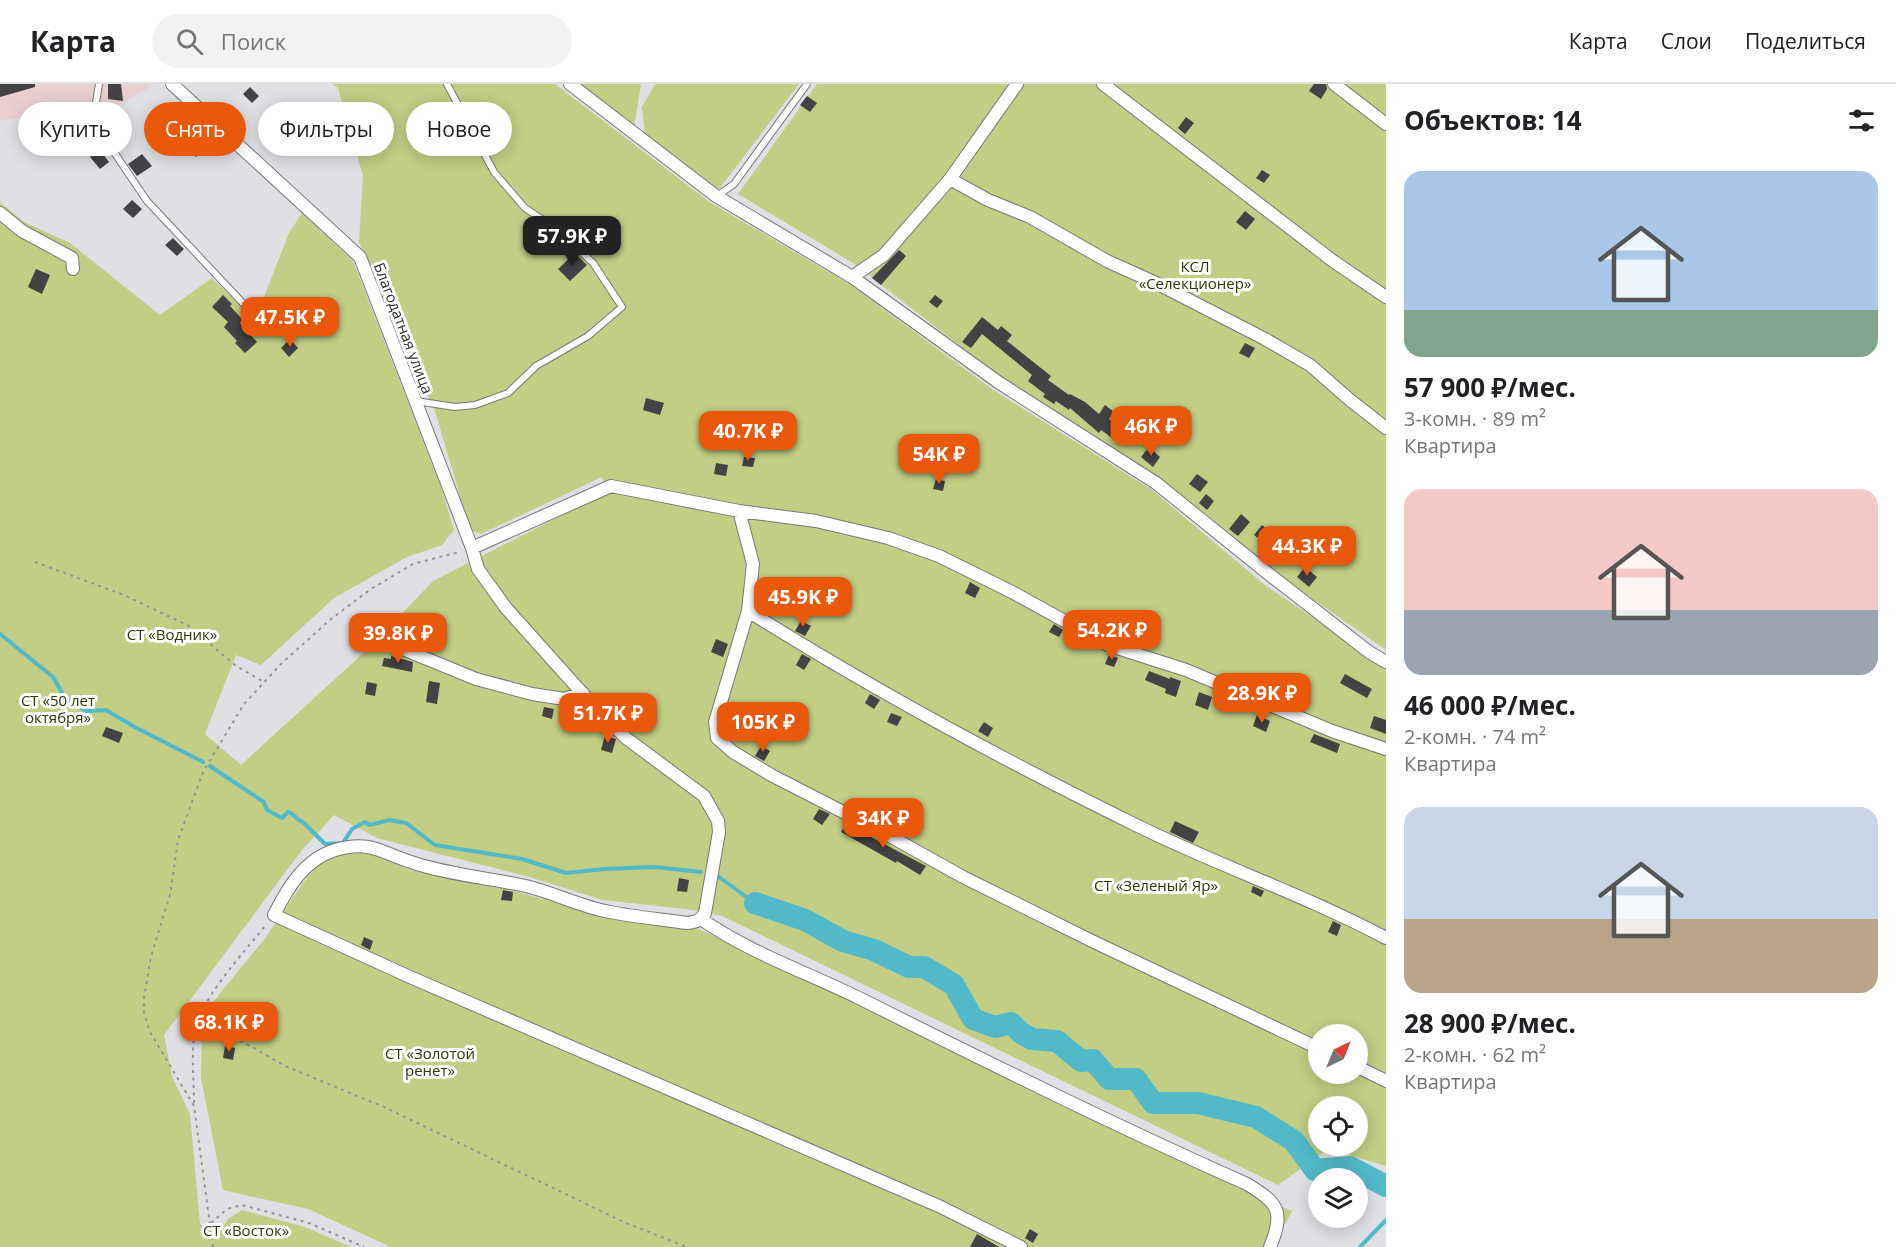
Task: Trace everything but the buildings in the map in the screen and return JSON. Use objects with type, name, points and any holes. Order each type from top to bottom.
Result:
[{"type":"street","name":"Благодатная улица","points":[[172,84],[360,257],[472,548],[478,569],[506,608],[626,738],[704,796],[711,807],[718,821],[718,832],[705,913],[701,919]]},
{"type":"street","points":[[570,84],[716,196],[852,276],[998,382],[1156,483],[1279,582],[1369,652],[1386,662]]},
{"type":"street","points":[[852,276],[884,255],[950,179],[1017,84]]},
{"type":"street","points":[[1103,84],[1261,207],[1386,297]]},
{"type":"street","points":[[1334,84],[1386,124]]},
{"type":"street","points":[[950,179],[988,200],[1030,217],[1107,261],[1158,284],[1265,339],[1310,365],[1386,428]]},
{"type":"street","points":[[0,213],[22,231],[72,258],[73,269]]},
{"type":"street","points":[[472,548],[610,486],[739,511],[816,521],[888,538],[939,556],[1012,592],[1108,645],[1186,670],[1332,731],[1386,749]]},
{"type":"street","points":[[739,511],[753,564],[748,611],[715,722],[717,738],[733,753],[974,882],[1092,941],[1308,1043]]},
{"type":"street","points":[[748,611],[833,664],[1003,757],[1144,828],[1346,917],[1386,938]]},
{"type":"street","points":[[393,645],[476,679],[521,691],[564,699],[583,693]]},
{"type":"street","points":[[1022,1247],[941,1207],[410,977],[274,915],[285,893],[308,864],[335,850],[352,847],[376,848],[413,863],[527,887],[609,912],[687,923],[701,919],[764,956],[828,982],[1071,1104],[1247,1184],[1266,1196],[1276,1206],[1277,1227],[1270,1247]]},
{"type":"street","points":[[1368,1072],[1386,1081]]},
{"type":"lane","points":[[99,84],[93,121],[147,201],[255,316]]},
{"type":"lane","points":[[416,401],[465,406],[475,405],[508,393],[536,366],[588,336],[622,307],[593,263],[558,230],[525,208],[494,172],[447,84]]},
{"type":"lane","points":[[716,196],[734,184],[807,84]]},
{"type":"path","points":[[194,1106],[150,1032],[144,1013],[144,999],[152,956],[170,896],[178,840],[202,772],[244,704],[281,664],[331,619],[371,589],[412,564],[472,548]]},
{"type":"path","points":[[35,562],[124,595],[189,626],[236,666],[264,682]]},
{"type":"path","points":[[213,1247],[194,1106],[197,1023],[209,999],[274,915]]},
{"type":"path","points":[[195,1040],[220,1038],[243,1042],[285,1066],[384,1107],[626,1223],[687,1247]]},
{"type":"path","points":[[211,1223],[227,1209],[242,1205],[309,1222],[364,1247]]},
{"type":"shaded area","points":[[0,84],[155,84],[124,102],[18,102],[18,119],[0,120]]},
{"type":"green space","points":[[332,84],[555,84],[711,203],[851,285],[992,389],[1152,490],[1266,586],[1386,666],[1386,1166],[1352,1156],[1368,1156],[1368,1096],[1308,1096],[1308,1156],[1318,1156],[1278,1185],[722,916],[693,910],[603,900],[526,876],[377,838],[334,815],[302,850],[164,1035],[172,1076],[190,1114],[200,1224],[218,1235],[228,1219],[242,1210],[305,1227],[351,1247],[0,1247],[0,202],[24,222],[70,243],[160,315],[212,278],[255,320],[289,233],[302,213],[353,261],[440,484],[454,530],[442,545],[407,557],[334,598],[261,665],[236,655],[205,734],[241,765],[369,648],[433,581],[607,492],[602,477],[481,534],[470,530],[435,411],[359,242],[363,176],[357,156],[394,156],[394,102],[342,102],[338,88]]},
{"type":"green space","points":[[578,84],[641,84],[634,128]]},
{"type":"green space","points":[[655,84],[799,84],[720,188],[714,188],[645,134],[642,107]]},
{"type":"green space","name":"КСЛ «Селекционер»","points":[[817,84],[1386,84],[1386,650],[1297,588],[1206,514],[1135,463],[990,369],[853,263],[738,194]]},
{"type":"green space","name":"СТ «Золотой ренет»","points":[[368,852],[410,870],[493,885],[601,915],[692,926],[822,985],[1259,1198],[1292,1211],[1273,1247],[391,1247],[308,1209],[223,1190],[201,1078],[202,1030],[209,1007],[266,937],[319,864],[340,855]]},
{"type":"waterway","points":[[0,634],[53,677],[65,698],[86,711],[106,710],[203,762]]},
{"type":"waterway","points":[[210,766],[264,802],[267,810],[282,818],[288,812],[292,814],[325,844],[343,843],[352,829],[365,822],[370,825],[389,820],[406,823],[435,845],[522,859],[566,873],[654,867],[701,872]]},
{"type":"waterway","points":[[716,875],[755,903]]},
{"type":"waterway","points":[[755,903],[805,920],[843,941],[874,950],[909,967],[924,967],[954,985],[973,1019],[995,1027],[1011,1023],[1021,1033],[1032,1039],[1057,1041],[1081,1061],[1093,1060],[1109,1079],[1136,1079],[1153,1103],[1198,1103],[1256,1117],[1294,1141],[1315,1170],[1350,1167],[1386,1186]]},
{"type":"waterway","points":[[1360,1247],[1386,1220]]},
{"type":"park label","name":"СТ «Водник»","points":[[172,634]]},
{"type":"park label","name":"СТ «50 лет октября»","points":[[58,708]]},
{"type":"park label","name":"СТ «Зеленый Яр»","points":[[1156,885]]},
{"type":"park label","name":"СТ «Восток»","points":[[246,1230]]}]
